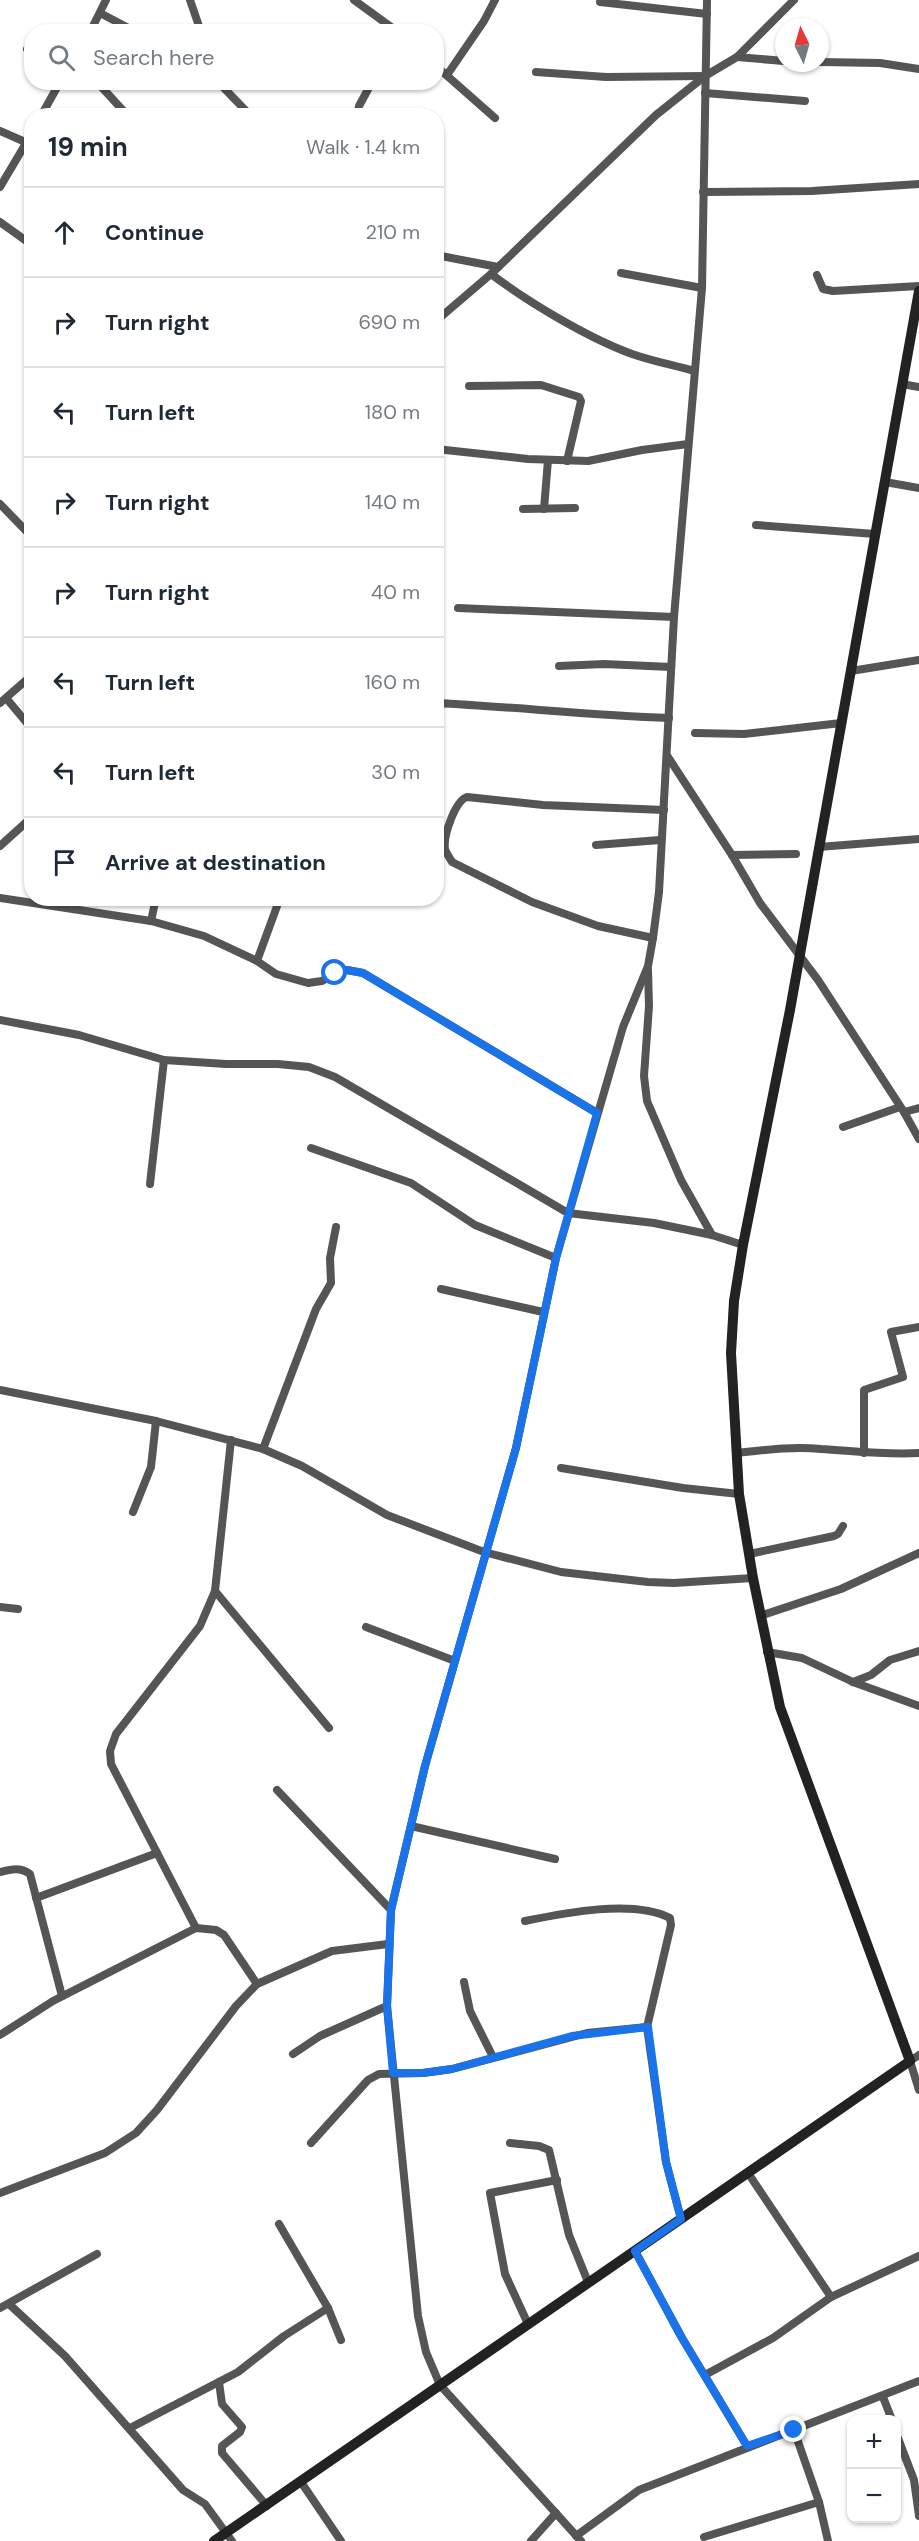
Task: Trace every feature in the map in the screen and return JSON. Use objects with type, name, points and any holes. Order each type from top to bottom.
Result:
[{"type":"main road","points":[[214,2541],[229,2536],[267,2505],[915,2058],[780,1707],[760,1616],[739,1494],[731,1353],[734,1301],[743,1245],[765,1142],[919,291]]},
{"type":"street","points":[[94,24],[106,0]]},
{"type":"street","points":[[190,0],[198,24]]},
{"type":"street","points":[[354,0],[387,24]]},
{"type":"street","points":[[447,75],[484,21],[495,0]]},
{"type":"street","points":[[707,0],[702,288],[674,618],[668,757],[660,840],[659,892],[648,966],[649,1006],[644,1076],[647,1101],[681,1180],[712,1235]]},
{"type":"street","points":[[444,314],[491,274],[656,115],[705,76],[737,57],[794,0]]},
{"type":"street","points":[[600,2],[707,14]]},
{"type":"street","points":[[100,13],[121,24]]},
{"type":"street","points":[[737,57],[775,60]]},
{"type":"street","points":[[829,62],[880,63],[919,69]]},
{"type":"street","points":[[536,72],[606,77],[705,76]]},
{"type":"street","points":[[444,73],[495,118]]},
{"type":"street","points":[[45,108],[56,90]]},
{"type":"street","points":[[104,90],[121,108]]},
{"type":"street","points":[[226,90],[243,108]]},
{"type":"street","points":[[359,108],[368,90]]},
{"type":"street","points":[[705,93],[805,101]]},
{"type":"street","points":[[0,131],[24,141]]},
{"type":"street","points":[[0,187],[24,151]]},
{"type":"street","points":[[703,192],[812,191],[919,184]]},
{"type":"street","points":[[0,222],[24,239]]},
{"type":"street","points":[[444,257],[498,267]]},
{"type":"street","points":[[621,273],[702,288]]},
{"type":"street","points":[[491,274],[514,291],[621,349],[694,371]]},
{"type":"street","points":[[817,275],[823,289],[833,291],[919,286]]},
{"type":"street","points":[[902,384],[919,387]]},
{"type":"street","points":[[469,386],[541,385],[579,397],[581,401],[567,461]]},
{"type":"street","points":[[444,450],[548,460],[588,461],[688,444]]},
{"type":"street","points":[[544,509],[548,460]]},
{"type":"street","points":[[885,482],[919,488]]},
{"type":"street","points":[[0,504],[24,529]]},
{"type":"street","points":[[522,509],[575,508]]},
{"type":"street","points":[[756,525],[875,534]]},
{"type":"street","points":[[458,608],[674,618]]},
{"type":"street","points":[[851,671],[919,660]]},
{"type":"street","points":[[559,666],[604,664],[671,667]]},
{"type":"street","points":[[24,682],[3,701],[24,721]]},
{"type":"street","points":[[444,703],[492,705],[579,714],[669,718]]},
{"type":"street","points":[[694,733],[744,734],[841,723]]},
{"type":"street","points":[[668,757],[732,855],[760,903],[830,998],[919,1139]]},
{"type":"street","points":[[653,938],[598,926],[532,902],[452,862],[445,850],[445,838],[458,803],[467,797],[543,805],[664,810]]},
{"type":"street","points":[[0,846],[24,825]]},
{"type":"street","points":[[819,847],[919,839]]},
{"type":"street","points":[[596,845],[660,840]]},
{"type":"street","points":[[732,855],[796,854]]},
{"type":"street","points":[[0,898],[24,902]]},
{"type":"street","points":[[53,906],[151,921],[204,936],[257,961],[276,974],[308,983],[322,981],[335,973],[347,970],[363,973],[597,1113]]},
{"type":"street","points":[[151,921],[154,906]]},
{"type":"street","points":[[257,961],[277,906]]},
{"type":"street","points":[[648,966],[623,1027],[568,1213],[543,1312],[516,1448],[484,1552],[391,1910],[387,2006],[421,2335],[440,2385],[579,2538],[639,2490],[747,2446],[919,2382]]},
{"type":"street","points":[[0,1020],[79,1035],[164,1060],[309,1067],[326,1073],[568,1213],[654,1223],[712,1235],[743,1245]]},
{"type":"street","points":[[150,1184],[164,1060]]},
{"type":"street","points":[[843,1127],[902,1109],[919,1108]]},
{"type":"street","points":[[311,1148],[411,1183],[475,1225],[556,1258]]},
{"type":"street","points":[[262,1449],[316,1309],[331,1283],[330,1258],[336,1227]]},
{"type":"street","points":[[441,1289],[543,1312]]},
{"type":"street","points":[[864,1453],[864,1390],[903,1377],[891,1332],[919,1327]]},
{"type":"street","points":[[0,1390],[156,1421],[262,1449],[302,1466],[387,1515],[484,1552],[561,1572],[674,1583],[753,1578]]},
{"type":"street","points":[[133,1512],[151,1467],[156,1421]]},
{"type":"street","points":[[196,1928],[111,1764],[110,1751],[116,1734],[200,1626],[215,1591],[231,1440]]},
{"type":"street","points":[[737,1453],[819,1448],[864,1453],[919,1453]]},
{"type":"street","points":[[561,1468],[683,1488],[739,1494]]},
{"type":"street","points":[[749,1554],[834,1536],[843,1526]]},
{"type":"street","points":[[760,1616],[841,1589],[919,1553]]},
{"type":"street","points":[[215,1591],[329,1728]]},
{"type":"street","points":[[0,1608],[18,1609]]},
{"type":"street","points":[[366,1627],[455,1661]]},
{"type":"street","points":[[853,1682],[871,1675],[890,1660],[919,1651]]},
{"type":"street","points":[[767,1652],[801,1658],[853,1682],[919,1706]]},
{"type":"street","points":[[871,1675],[877,1691]]},
{"type":"street","points":[[277,1790],[391,1910]]},
{"type":"street","points":[[411,1826],[555,1859]]},
{"type":"street","points":[[36,1898],[157,1853]]},
{"type":"street","points":[[0,1872],[16,1868],[23,1869],[30,1874],[62,1996]]},
{"type":"street","points":[[525,1921],[599,1909],[635,1910],[670,1918],[671,1925],[648,2027],[666,2162],[681,2219]]},
{"type":"street","points":[[0,2035],[62,1996],[196,1928],[216,1930],[224,1935],[257,1984]]},
{"type":"street","points":[[0,2193],[105,2154],[136,2133],[236,2006],[257,1984],[325,1953],[388,1944]]},
{"type":"street","points":[[464,1982],[470,2011],[493,2057]]},
{"type":"street","points":[[293,2054],[320,2036],[387,2006]]},
{"type":"street","points":[[311,2143],[369,2080],[379,2074],[423,2073],[452,2069],[587,2033],[648,2027]]},
{"type":"street","points":[[915,2058],[919,2090]]},
{"type":"street","points":[[510,2143],[539,2146],[549,2150],[569,2235],[588,2282]]},
{"type":"street","points":[[748,2173],[831,2297]]},
{"type":"street","points":[[528,2324],[502,2264],[490,2193],[557,2180]]},
{"type":"street","points":[[279,2224],[328,2308],[341,2340]]},
{"type":"street","points":[[635,2251],[682,2338],[747,2446]]},
{"type":"street","points":[[0,2308],[97,2254]]},
{"type":"street","points":[[705,2375],[773,2338],[831,2297],[919,2256]]},
{"type":"street","points":[[9,2304],[65,2356],[183,2490],[205,2504],[229,2536]]},
{"type":"street","points":[[130,2428],[238,2372],[284,2336],[328,2308]]},
{"type":"street","points":[[219,2382],[222,2404],[242,2427],[240,2432],[222,2446],[222,2452],[267,2505]]},
{"type":"street","points":[[883,2397],[889,2415]]},
{"type":"street","points":[[794,2430],[819,2502],[828,2541]]},
{"type":"street","points":[[901,2444],[914,2480],[919,2516]]},
{"type":"street","points":[[301,2482],[341,2541]]},
{"type":"street","points":[[704,2537],[819,2502]]},
{"type":"street","points":[[531,2541],[556,2513]]},
{"type":"route","points":[[335,973],[347,970],[363,973],[597,1113],[556,1258],[516,1448],[484,1552],[425,1766],[391,1910],[387,2006],[393,2073],[423,2073],[452,2069],[572,2036],[648,2027],[666,2162],[681,2219],[635,2251],[682,2338],[747,2446],[794,2430]]}]
